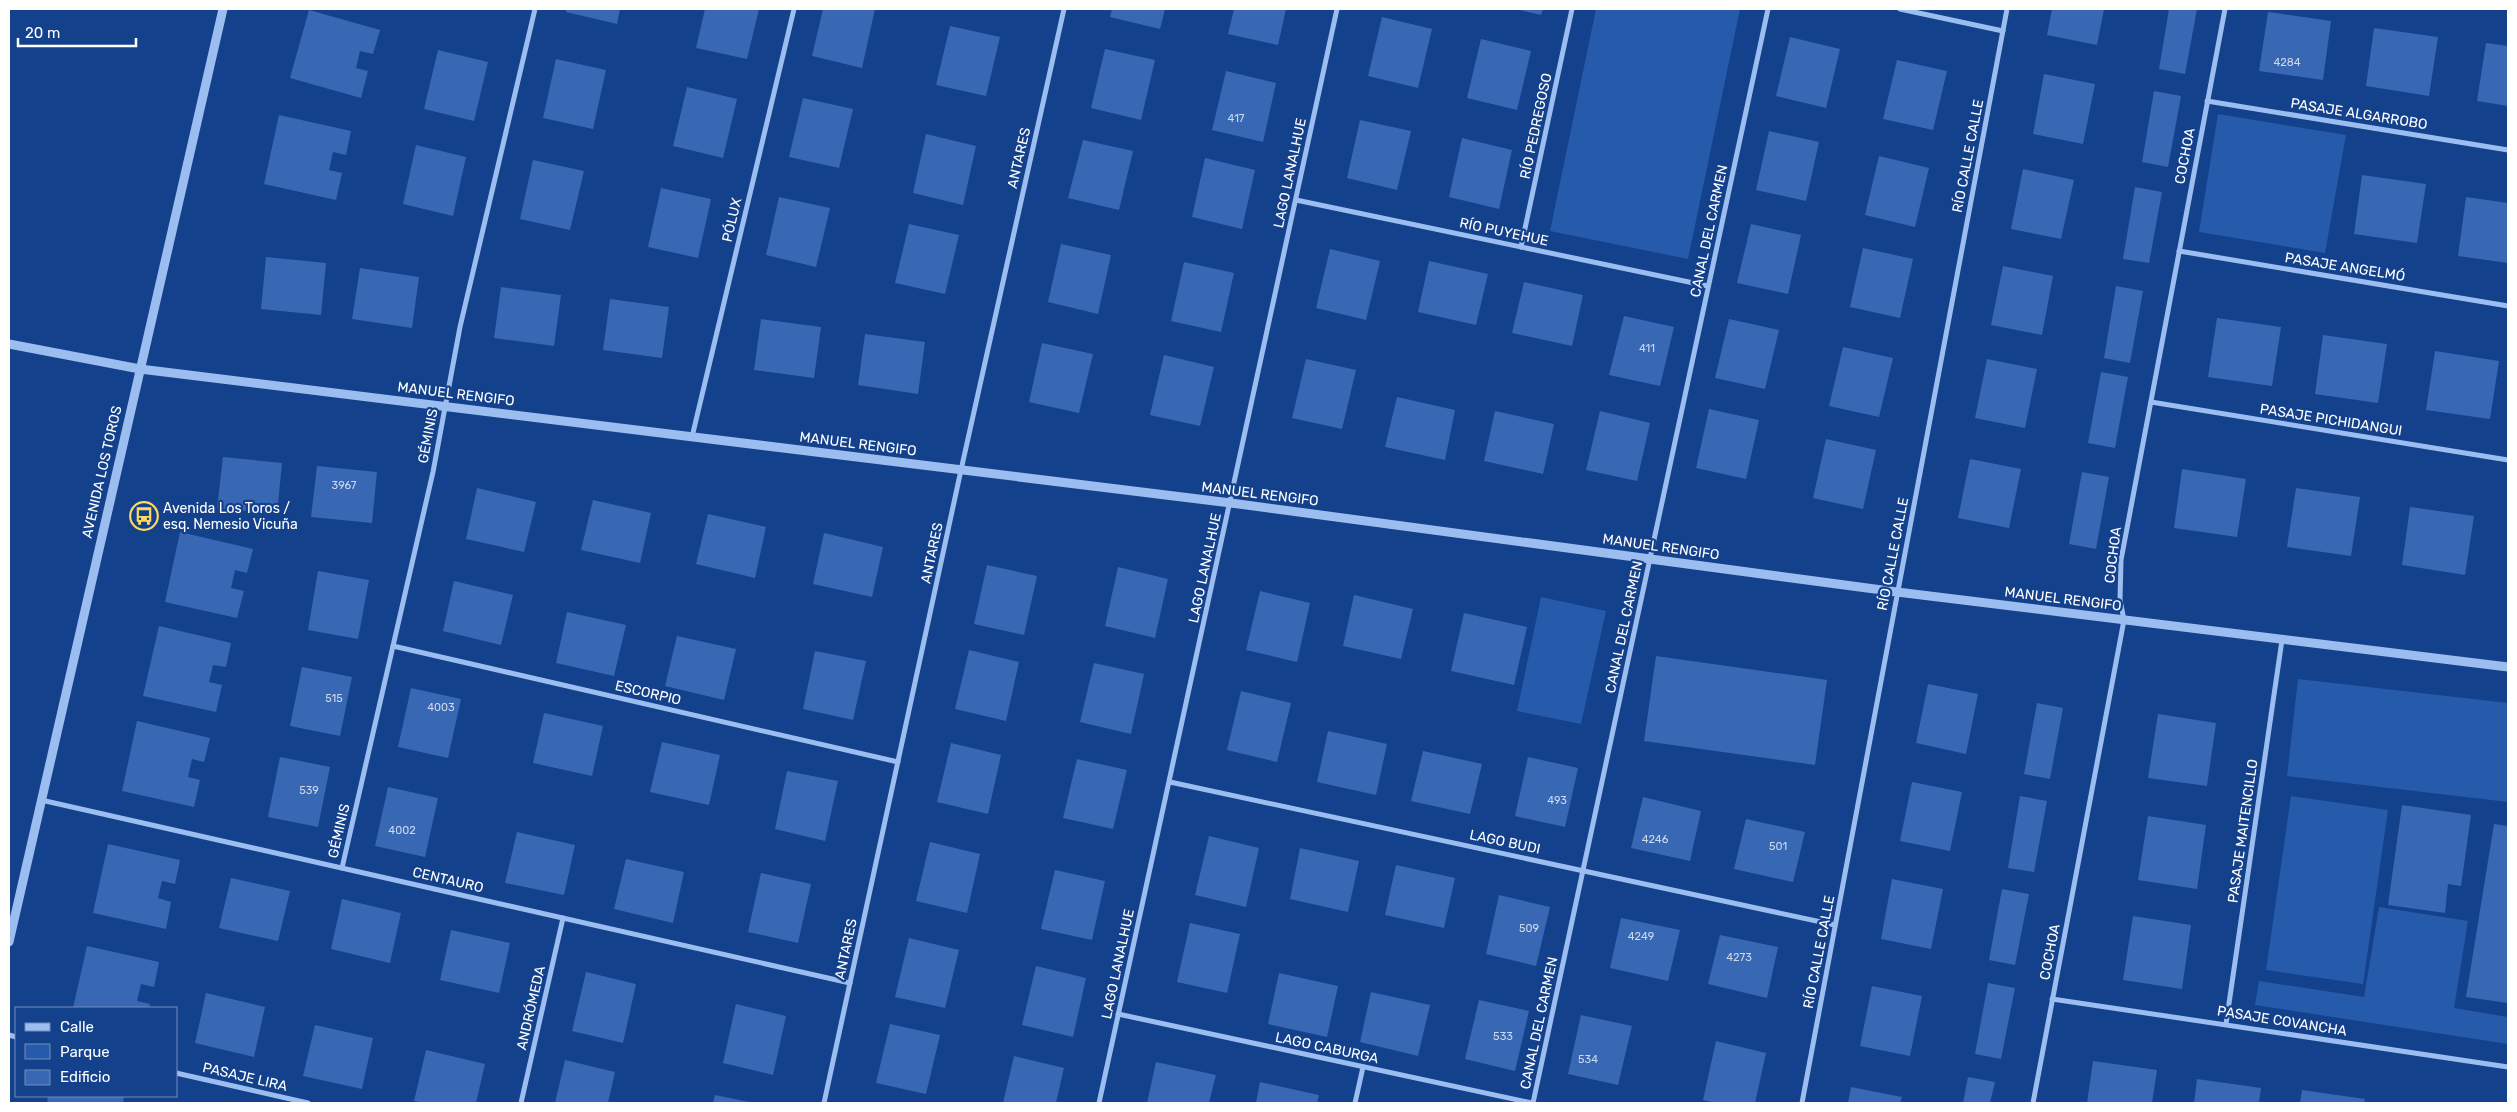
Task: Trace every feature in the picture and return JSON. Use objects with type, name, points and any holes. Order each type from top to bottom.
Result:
[{"type":"street","name":"AVENIDA LOS TOROS","points":[[9,942],[223,9]]},
{"type":"street","name":"GÉMINIS","points":[[342,868],[446,407],[460,327],[536,9]]},
{"type":"street","name":"PÓLUX","points":[[692,437],[794,9]]},
{"type":"street","name":"ANTARES","points":[[824,1103],[961,470],[1064,9]]},
{"type":"street","name":"LAGO LANALHUE","points":[[1099,1103],[1337,9]]},
{"type":"street","name":"RÍO PEDREGOSO","points":[[1522,247],[1572,9]]},
{"type":"street","name":"CANAL DEL CARMEN","points":[[1532,1103],[1768,9]]},
{"type":"street","points":[[1900,9],[2003,31]]},
{"type":"street","name":"RÍO CALLE CALLE","points":[[1802,1103],[2007,9]]},
{"type":"street","name":"COCHOA","points":[[2032,1103],[2124,620],[2120,600],[2121,560],[2225,9]]},
{"type":"street","name":"PASAJE ALGARROBO","points":[[2207,101],[2508,150]]},
{"type":"street","name":"RÍO PUYEHUE","points":[[1296,200],[1708,286]]},
{"type":"street","name":"PASAJE ANGELMÓ","points":[[2179,251],[2508,306]]},
{"type":"street","name":"MANUEL RENGIFO","points":[[9,344],[140,369],[1231,503],[1897,592],[2508,667]]},
{"type":"street","name":"PASAJE PICHIDANGUI","points":[[2151,402],[2508,460]]},
{"type":"street","name":"PASAJE MAITENCILLO","points":[[2226,1024],[2282,640]]},
{"type":"street","name":"ESCORPIO","points":[[393,646],[898,762]]},
{"type":"street","name":"LAGO BUDI","points":[[1170,782],[1835,925]]},
{"type":"street","name":"CENTAURO","points":[[41,800],[850,983]]},
{"type":"street","name":"ANDRÓMEDA","points":[[521,1103],[563,918]]},
{"type":"street","name":"PASAJE COVANCHA","points":[[2052,999],[2508,1067]]},
{"type":"street","name":"LAGO CABURGA","points":[[1118,1014],[1532,1103]]},
{"type":"street","points":[[1355,1103],[1362,1067]]},
{"type":"street","name":"PASAJE LIRA","points":[[178,1073],[308,1103]]},
{"type":"green space","points":[[1596,9],[1740,9],[1688,259],[1550,231]]},
{"type":"green space","points":[[2218,114],[2346,135],[2325,253],[2199,232]]},
{"type":"green space","points":[[1541,597],[1606,611],[1581,724],[1517,711]]},
{"type":"green space","points":[[2298,679],[2508,703],[2508,802],[2287,776]]},
{"type":"green space","points":[[2291,796],[2388,810],[2363,984],[2266,970]]},
{"type":"green space","points":[[2379,907],[2468,921],[2454,1008],[2508,1017],[2508,1044],[2255,1005],[2259,981],[2364,997]]},
{"type":"building","points":[[567,9],[620,9],[617,24],[566,12]]},
{"type":"building","points":[[705,9],[759,9],[747,59],[696,48]]},
{"type":"building","points":[[823,9],[875,9],[862,68],[812,56]]},
{"type":"building","points":[[1112,9],[1165,9],[1160,29],[1110,17]]},
{"type":"building","points":[[1234,9],[1286,9],[1278,45],[1228,34]]},
{"type":"building","points":[[1516,9],[1543,9],[1541,15]]},
{"type":"building","points":[[2052,9],[2104,9],[2097,45],[2047,35]]},
{"type":"building","points":[[2169,9],[2197,9],[2185,74],[2159,69]]},
{"type":"building","points":[[309,10],[380,30],[373,54],[360,51],[356,68],[368,71],[361,98],[290,78]]},
{"type":"building","points":[[2268,12],[2331,21],[2323,80],[2259,71]]},
{"type":"building","points":[[1382,17],[1432,29],[1418,88],[1368,76]]},
{"type":"building","points":[[950,26],[1000,37],[986,96],[936,85]]},
{"type":"building","points":[[2374,28],[2438,37],[2429,96],[2366,86]]},
{"type":"building","points":[[1790,37],[1840,49],[1826,108],[1776,96]]},
{"type":"building","points":[[1481,39],[1531,51],[1517,110],[1467,98]]},
{"type":"building","points":[[2486,43],[2508,46],[2508,106],[2477,101]]},
{"type":"building","points":[[1105,49],[1155,60],[1141,120],[1091,108]]},
{"type":"building","points":[[438,50],[488,62],[474,121],[424,109]]},
{"type":"building","points":[[556,59],[606,70],[593,129],[543,118]]},
{"type":"building","points":[[1897,60],[1947,71],[1933,130],[1883,119]]},
{"type":"building","points":[[1226,71],[1276,83],[1263,142],[1212,130]]},
{"type":"building","points":[[2044,74],[2095,84],[2083,144],[2033,134]]},
{"type":"building","points":[[687,87],[737,99],[723,158],[673,146]]},
{"type":"building","points":[[2154,91],[2181,96],[2168,167],[2142,162]]},
{"type":"building","points":[[803,98],[853,109],[839,168],[789,157]]},
{"type":"building","points":[[279,115],[351,131],[346,155],[333,152],[329,170],[342,173],[336,200],[264,184]]},
{"type":"building","points":[[1360,120],[1411,131],[1397,190],[1347,178]]},
{"type":"building","points":[[1769,131],[1819,142],[1806,201],[1756,190]]},
{"type":"building","points":[[926,134],[976,146],[963,205],[913,193]]},
{"type":"building","points":[[1462,138],[1512,150],[1499,209],[1449,197]]},
{"type":"building","points":[[1083,140],[1133,151],[1119,210],[1068,198]]},
{"type":"building","points":[[416,145],[466,157],[453,216],[403,204]]},
{"type":"building","points":[[1879,156],[1929,168],[1915,227],[1865,215]]},
{"type":"building","points":[[1205,158],[1255,170],[1242,229],[1192,217]]},
{"type":"building","points":[[533,160],[584,171],[570,230],[520,219]]},
{"type":"building","points":[[2023,169],[2074,180],[2061,239],[2011,229]]},
{"type":"building","points":[[2362,175],[2426,184],[2417,243],[2354,234]]},
{"type":"building","points":[[2135,187],[2162,192],[2149,263],[2123,259]]},
{"type":"building","points":[[661,188],[711,199],[698,258],[648,247]]},
{"type":"building","points":[[779,197],[830,208],[816,267],[766,255]]},
{"type":"building","points":[[2466,197],[2508,203],[2508,263],[2458,256]]},
{"type":"building","points":[[909,224],[959,235],[945,294],[895,283]]},
{"type":"building","points":[[1751,224],[1801,235],[1788,294],[1737,283]]},
{"type":"building","points":[[1061,244],[1111,255],[1098,314],[1048,302]]},
{"type":"building","points":[[1863,248],[1913,259],[1900,318],[1850,307]]},
{"type":"building","points":[[1330,249],[1380,261],[1366,320],[1316,308]]},
{"type":"building","points":[[266,257],[326,263],[321,315],[261,309]]},
{"type":"building","points":[[1429,261],[1488,274],[1476,325],[1418,312]]},
{"type":"building","points":[[1184,262],[1234,273],[1221,332],[1171,321]]},
{"type":"building","points":[[2003,266],[2053,276],[2042,335],[1991,325]]},
{"type":"building","points":[[360,268],[419,277],[412,328],[352,319]]},
{"type":"building","points":[[1524,282],[1583,295],[1572,346],[1512,333]]},
{"type":"building","points":[[2116,286],[2143,291],[2130,363],[2104,358]]},
{"type":"building","points":[[501,287],[561,295],[554,346],[494,338]]},
{"type":"building","points":[[610,299],[669,307],[662,358],[603,350]]},
{"type":"building","points":[[1624,316],[1674,327],[1660,386],[1609,375]]},
{"type":"building","points":[[2217,318],[2281,327],[2272,386],[2208,377]]},
{"type":"building","points":[[761,319],[821,327],[814,378],[754,370]]},
{"type":"building","points":[[1729,319],[1779,330],[1765,389],[1715,378]]},
{"type":"building","points":[[865,334],[925,342],[918,394],[858,385]]},
{"type":"building","points":[[2323,335],[2387,344],[2378,403],[2315,394]]},
{"type":"building","points":[[1042,343],[1093,354],[1079,413],[1029,402]]},
{"type":"building","points":[[1843,347],[1893,358],[1879,417],[1829,406]]},
{"type":"building","points":[[2435,351],[2499,361],[2490,419],[2426,410]]},
{"type":"building","points":[[1164,355],[1214,367],[1200,426],[1150,415]]},
{"type":"building","points":[[1306,359],[1356,370],[1342,429],[1292,418]]},
{"type":"building","points":[[1987,359],[2037,369],[2025,428],[1975,418]]},
{"type":"building","points":[[2101,372],[2128,377],[2115,448],[2088,443]]},
{"type":"building","points":[[1397,397],[1455,410],[1445,460],[1385,447]]},
{"type":"building","points":[[1709,409],[1759,420],[1746,479],[1696,468]]},
{"type":"building","points":[[1495,411],[1554,424],[1543,474],[1484,461]]},
{"type":"building","points":[[1600,411],[1650,423],[1637,481],[1586,470]]},
{"type":"building","points":[[1826,439],[1876,450],[1863,509],[1813,498]]},
{"type":"building","points":[[223,457],[282,463],[277,514],[217,508]]},
{"type":"building","points":[[1970,459],[2021,469],[2009,528],[1958,518]]},
{"type":"building","points":[[317,466],[377,472],[372,523],[311,517]]},
{"type":"building","points":[[2182,469],[2246,479],[2237,537],[2174,528]]},
{"type":"building","points":[[2082,472],[2109,477],[2096,549],[2069,544]]},
{"type":"building","points":[[477,488],[536,502],[524,552],[466,539]]},
{"type":"building","points":[[2296,488],[2360,497],[2351,556],[2287,547]]},
{"type":"building","points":[[593,500],[651,513],[640,563],[581,550]]},
{"type":"building","points":[[2410,507],[2474,516],[2465,575],[2402,565]]},
{"type":"building","points":[[708,514],[766,527],[755,578],[696,564]]},
{"type":"building","points":[[180,532],[253,549],[247,573],[235,570],[231,588],[244,591],[237,618],[165,602]]},
{"type":"building","points":[[824,533],[883,547],[872,597],[813,584]]},
{"type":"building","points":[[987,565],[1037,576],[1024,635],[974,624]]},
{"type":"building","points":[[1118,567],[1168,579],[1155,638],[1105,626]]},
{"type":"building","points":[[318,571],[369,580],[358,639],[308,630]]},
{"type":"building","points":[[454,581],[513,595],[501,645],[443,631]]},
{"type":"building","points":[[1260,591],[1310,603],[1297,662],[1246,650]]},
{"type":"building","points":[[1354,595],[1413,609],[1401,659],[1343,646]]},
{"type":"building","points":[[567,612],[626,625],[614,676],[556,663]]},
{"type":"building","points":[[1464,613],[1527,627],[1514,685],[1451,671]]},
{"type":"building","points":[[159,626],[231,643],[226,667],[213,665],[209,682],[222,685],[216,712],[143,696]]},
{"type":"building","points":[[677,636],[736,649],[724,700],[665,686]]},
{"type":"building","points":[[969,650],[1019,662],[1006,721],[955,709]]},
{"type":"building","points":[[815,651],[866,661],[853,720],[803,709]]},
{"type":"building","points":[[1656,656],[1827,680],[1815,765],[1644,741]]},
{"type":"building","points":[[1094,663],[1144,674],[1131,734],[1080,722]]},
{"type":"building","points":[[302,667],[352,677],[340,736],[290,726]]},
{"type":"building","points":[[1928,684],[1978,694],[1966,754],[1916,743]]},
{"type":"building","points":[[411,688],[461,699],[448,758],[398,747]]},
{"type":"building","points":[[1241,691],[1291,703],[1277,762],[1227,750]]},
{"type":"building","points":[[2037,703],[2063,708],[2050,779],[2024,774]]},
{"type":"building","points":[[544,713],[603,726],[592,776],[533,763]]},
{"type":"building","points":[[2158,714],[2216,723],[2207,786],[2148,778]]},
{"type":"building","points":[[137,721],[210,738],[204,762],[192,759],[188,777],[200,780],[194,807],[122,791]]},
{"type":"building","points":[[1328,731],[1387,744],[1376,795],[1317,782]]},
{"type":"building","points":[[662,742],[720,755],[709,805],[650,792]]},
{"type":"building","points":[[951,743],[1001,755],[988,814],[937,802]]},
{"type":"building","points":[[1423,751],[1482,764],[1470,814],[1411,801]]},
{"type":"building","points":[[280,757],[330,767],[318,827],[268,817]]},
{"type":"building","points":[[1528,757],[1578,768],[1565,827],[1515,816]]},
{"type":"building","points":[[1077,759],[1127,770],[1113,829],[1063,818]]},
{"type":"building","points":[[787,771],[838,781],[825,841],[775,829]]},
{"type":"building","points":[[1912,782],[1962,792],[1950,851],[1900,841]]},
{"type":"building","points":[[388,787],[438,798],[425,857],[375,846]]},
{"type":"building","points":[[2020,796],[2047,801],[2034,872],[2008,868]]},
{"type":"building","points":[[1643,797],[1701,811],[1690,861],[1631,848]]},
{"type":"building","points":[[2402,805],[2471,815],[2461,886],[2448,884],[2445,913],[2388,905]]},
{"type":"building","points":[[2148,816],[2206,825],[2197,889],[2138,880]]},
{"type":"building","points":[[1746,819],[1805,832],[1793,882],[1734,869]]},
{"type":"building","points":[[2494,824],[2508,826],[2508,1003],[2466,997]]},
{"type":"building","points":[[517,832],[575,845],[564,895],[505,883]]},
{"type":"building","points":[[1209,836],[1259,848],[1246,907],[1195,895]]},
{"type":"building","points":[[930,842],[980,854],[967,913],[916,901]]},
{"type":"building","points":[[108,844],[180,860],[175,884],[162,881],[158,898],[171,902],[166,929],[93,913]]},
{"type":"building","points":[[1300,848],[1359,861],[1348,912],[1290,899]]},
{"type":"building","points":[[626,859],[684,872],[673,923],[614,909]]},
{"type":"building","points":[[1396,865],[1455,878],[1444,928],[1385,915]]},
{"type":"building","points":[[1055,870],[1105,881],[1092,940],[1041,929]]},
{"type":"building","points":[[761,873],[811,884],[798,943],[748,932]]},
{"type":"building","points":[[231,878],[290,891],[278,941],[219,928]]},
{"type":"building","points":[[1892,879],[1943,889],[1931,949],[1881,939]]},
{"type":"building","points":[[2002,889],[2029,894],[2015,965],[1989,960]]},
{"type":"building","points":[[1499,895],[1550,907],[1536,966],[1486,954]]},
{"type":"building","points":[[342,899],[401,913],[390,963],[331,949]]},
{"type":"building","points":[[2133,916],[2191,925],[2182,989],[2123,980]]},
{"type":"building","points":[[1621,918],[1680,930],[1668,981],[1610,968]]},
{"type":"building","points":[[1190,923],[1240,934],[1227,993],[1177,982]]},
{"type":"building","points":[[451,930],[510,943],[499,993],[440,980]]},
{"type":"building","points":[[1720,935],[1778,947],[1767,998],[1708,984]]},
{"type":"building","points":[[909,938],[959,950],[945,1008],[895,997]]},
{"type":"building","points":[[87,946],[159,962],[154,987],[141,984],[137,1001],[150,1004],[149,1007],[73,1007]]},
{"type":"building","points":[[1036,966],[1086,978],[1073,1037],[1022,1025]]},
{"type":"building","points":[[586,972],[636,984],[623,1043],[572,1031]]},
{"type":"building","points":[[1279,973],[1338,986],[1327,1037],[1268,1024]]},
{"type":"building","points":[[1988,983],[2015,988],[2001,1059],[1975,1054]]},
{"type":"building","points":[[1872,986],[1922,996],[1910,1056],[1860,1046]]},
{"type":"building","points":[[1371,992],[1430,1005],[1418,1056],[1360,1042]]},
{"type":"building","points":[[206,993],[265,1007],[254,1057],[195,1043]]},
{"type":"building","points":[[1479,1000],[1529,1011],[1515,1071],[1465,1059]]},
{"type":"building","points":[[736,1004],[786,1016],[773,1075],[723,1063]]},
{"type":"building","points":[[1581,1015],[1632,1026],[1618,1085],[1568,1074]]},
{"type":"building","points":[[890,1024],[940,1035],[926,1094],[876,1083]]},
{"type":"building","points":[[315,1025],[373,1038],[362,1089],[303,1076]]},
{"type":"building","points":[[1716,1041],[1766,1053],[1755,1103],[1715,1103],[1703,1100]]},
{"type":"building","points":[[426,1050],[485,1064],[476,1103],[426,1103],[414,1101]]},
{"type":"building","points":[[1014,1056],[1064,1068],[1056,1103],[1003,1103]]},
{"type":"building","points":[[565,1060],[615,1072],[608,1103],[555,1103]]},
{"type":"building","points":[[2093,1061],[2157,1070],[2152,1103],[2087,1103]]},
{"type":"building","points":[[1156,1062],[1216,1075],[1209,1103],[1147,1103]]},
{"type":"building","points":[[1968,1077],[1995,1082],[1990,1103],[1963,1103]]},
{"type":"building","points":[[2197,1079],[2261,1088],[2259,1103],[2194,1103]]},
{"type":"building","points":[[1260,1082],[1319,1095],[1317,1103],[1256,1103]]},
{"type":"building","points":[[1851,1087],[1902,1097],[1900,1103],[1848,1103]]},
{"type":"building","points":[[2302,1090],[2365,1099],[2364,1103],[2300,1103]]},
{"type":"building","points":[[715,1095],[749,1102],[749,1103],[713,1103]]},
{"type":"building","points":[[48,1097],[124,1097],[123,1103],[47,1103]]},
{"type":"place","name":"Avenida Los Toros / esq. Nemesio Vicuña","points":[[144,516]]}]
